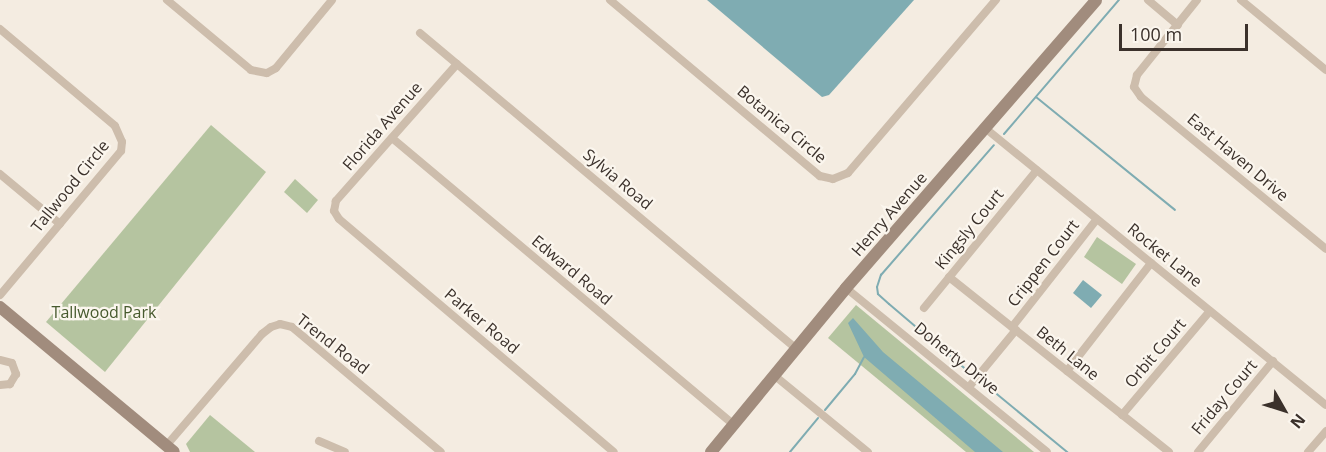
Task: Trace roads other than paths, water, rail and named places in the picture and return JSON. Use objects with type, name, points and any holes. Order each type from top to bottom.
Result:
[{"type":"street","points":[[167,0],[251,70],[267,73],[276,68],[332,0]]},
{"type":"street","name":"Botanica Circle","points":[[610,0],[820,176],[833,179],[848,173],[996,0]]},
{"type":"street","name":"Henry Avenue","points":[[713,451],[846,288],[1096,0]]},
{"type":"street","points":[[1148,0],[1178,25],[1197,0]]},
{"type":"street","points":[[1241,0],[1326,70]]},
{"type":"street","name":"East Haven Drive","points":[[1178,25],[1137,75],[1134,87],[1141,97],[1326,249]]},
{"type":"street","name":"Tallwood Circle","points":[[0,29],[120,133],[121,151],[0,295]]},
{"type":"street","name":"Sylvia Road","points":[[420,33],[797,349]]},
{"type":"street","name":"Florida Avenue","points":[[334,211],[336,201],[457,64]]},
{"type":"street","name":"Rocket Lane","points":[[985,128],[1326,405]]},
{"type":"street","name":"Edward Road","points":[[392,138],[734,425]]},
{"type":"street","name":"Kingsly Court","points":[[924,308],[1037,170]]},
{"type":"street","points":[[0,174],[60,224]]},
{"type":"street","name":"Parker Road","points":[[334,211],[339,219],[614,452]]},
{"type":"street","name":"Crippen Court","points":[[969,387],[1097,219]]},
{"type":"street","points":[[1067,371],[1151,263]]},
{"type":"street","name":"Beth Lane","points":[[949,277],[1169,452]]},
{"type":"street","name":"Doherty Drive","points":[[846,288],[1047,452]]},
{"type":"street","points":[[0,307],[170,449]]},
{"type":"street","name":"Orbit Court","points":[[1122,415],[1210,311]]},
{"type":"street","name":"Trend Road","points":[[170,449],[262,334],[280,324],[292,327],[441,452]]},
{"type":"street","points":[[0,385],[10,384],[16,374],[12,363],[1,358]]},
{"type":"street","name":"Friday Court","points":[[1198,452],[1273,361]]},
{"type":"street","points":[[775,376],[868,452]]},
{"type":"street","points":[[1308,452],[1326,431]]},
{"type":"street","points":[[320,441],[345,452]]},
{"type":"water","points":[[707,0],[914,0],[829,95],[822,97]]},
{"type":"water","points":[[1083,280],[1102,295],[1091,308],[1073,293]]},
{"type":"water","points":[[853,318],[883,352],[1003,452],[975,452],[864,357],[848,323]]},
{"type":"waterway","points":[[1004,134],[1119,0]]},
{"type":"waterway","points":[[1036,97],[1175,210]]},
{"type":"waterway","points":[[969,372],[878,294],[877,287],[881,275],[994,145]]},
{"type":"waterway","points":[[825,410],[855,374],[864,357]]},
{"type":"waterway","points":[[981,381],[1067,452]]},
{"type":"waterway","points":[[790,452],[818,418]]},
{"type":"park label","name":"Tallwood Park","points":[[104,312]]}]
